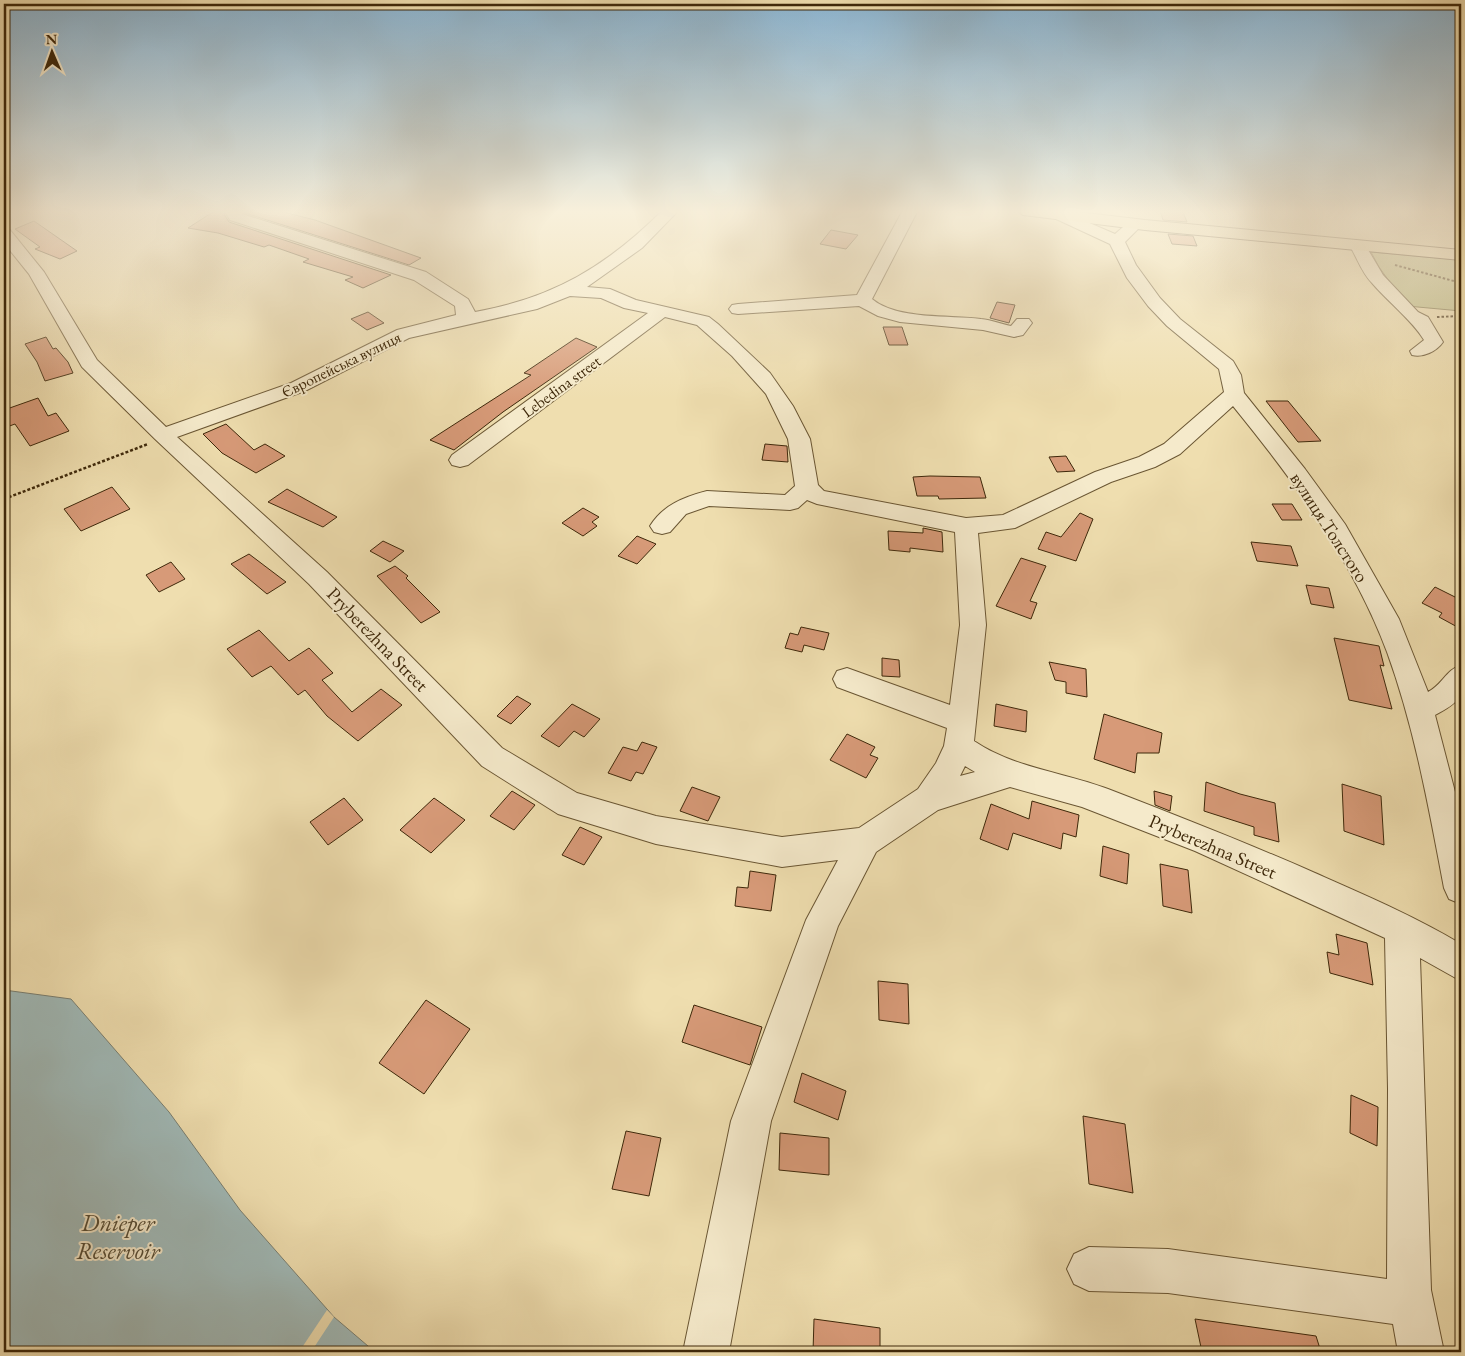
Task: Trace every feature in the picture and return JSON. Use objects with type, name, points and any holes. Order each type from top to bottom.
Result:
[{"type":"street","name":"Pryberezhna Street","points":[[37,273],[89,363],[163,436],[318,578],[492,757],[569,804],[656,830],[782,852],[865,842]]},
{"type":"street","points":[[411,273],[420,276],[462,303],[466,310],[465,318]]},
{"type":"street","name":"Європейська вулиця","points":[[163,436],[299,386],[404,334],[465,318],[508,311],[538,302],[599,273]]},
{"type":"street","points":[[604,273],[604,293]]},
{"type":"street","points":[[864,300],[877,273]]},
{"type":"street","name":"вулиця Толстого","points":[[1133,273],[1146,293],[1181,330],[1225,364],[1232,375],[1234,394],[1292,468],[1355,559],[1387,620],[1420,710],[1461,888]]},
{"type":"street","points":[[1373,273],[1412,316],[1422,321],[1434,342],[1419,351]]},
{"type":"street","points":[[565,290],[604,293],[630,304],[703,321],[766,379],[785,408],[799,440],[807,488],[817,497],[966,526],[1007,522],[1103,477],[1147,462],[1172,449],[1234,394]]},
{"type":"street","points":[[738,309],[864,300],[873,309],[944,323],[980,324],[1014,332],[1023,323]]},
{"type":"street","name":"Lebedina street","points":[[460,460],[661,312]]},
{"type":"street","points":[[662,526],[678,509],[707,498],[790,503],[807,488]]},
{"type":"street","points":[[929,799],[947,772],[961,734],[974,625],[966,526]]},
{"type":"street","points":[[1420,710],[1444,697],[1461,676]]},
{"type":"street","name":"Pryberezhna Street","points":[[847,679],[961,734],[979,760],[1010,774],[1085,794],[1206,841],[1402,928],[1461,963]]},
{"type":"street","points":[[706,1352],[751,1121],[823,920],[865,842],[929,799],[1010,774]]},
{"type":"street","points":[[1402,928],[1407,1089],[1409,1290],[1421,1352]]},
{"type":"street","points":[[1089,1269],[1168,1271],[1412,1305]]},
{"type":"path","points":[[1430,273],[1461,283]]},
{"type":"path","points":[[4,499],[163,436]]},
{"type":"shaded area","points":[[1384,273],[1461,273],[1461,311],[1407,306]]},
{"type":"water","name":"Dnieper Reservoir","points":[[4,990],[71,999],[169,1112],[240,1210],[334,1317],[375,1352],[4,1352]]},
{"type":"pier","points":[[327,1310],[334,1317],[311,1352],[299,1352]]},
{"type":"building","points":[[341,273],[386,273],[391,275],[363,288],[345,280],[353,277]]},
{"type":"building","points":[[997,302],[1015,305],[1009,323],[990,318]]},
{"type":"building","points":[[368,312],[384,323],[367,330],[351,319]]},
{"type":"building","points":[[883,327],[902,327],[908,345],[889,345]]},
{"type":"building","points":[[46,337],[53,349],[56,348],[68,362],[73,373],[45,381],[37,362],[25,344]]},
{"type":"building","points":[[576,338],[597,347],[503,412],[454,450],[430,440],[531,375],[524,373]]},
{"type":"building","points":[[38,398],[48,416],[56,413],[69,431],[30,446],[15,424],[4,428],[4,410]]},
{"type":"building","points":[[1266,401],[1288,401],[1321,441],[1298,442]]},
{"type":"building","points":[[226,424],[254,450],[265,444],[285,456],[256,473],[222,453],[203,434]]},
{"type":"building","points":[[765,444],[787,446],[788,462],[762,460]]},
{"type":"building","points":[[1066,456],[1075,471],[1057,472],[1049,457]]},
{"type":"building","points":[[913,477],[980,477],[986,498],[939,499],[938,496],[917,496]]},
{"type":"building","points":[[112,487],[130,509],[81,531],[64,509]]},
{"type":"building","points":[[287,489],[337,517],[323,527],[268,502]]},
{"type":"building","points":[[1272,504],[1292,504],[1302,520],[1282,520]]},
{"type":"building","points":[[583,508],[599,517],[592,522],[597,526],[583,536],[562,523]]},
{"type":"building","points":[[1080,513],[1093,519],[1076,561],[1038,549],[1046,532],[1061,537]]},
{"type":"building","points":[[923,528],[942,532],[943,552],[910,548],[910,552],[889,550],[888,531],[923,533]]},
{"type":"building","points":[[637,536],[656,544],[637,564],[618,556]]},
{"type":"building","points":[[383,541],[404,551],[390,562],[370,551]]},
{"type":"building","points":[[1251,542],[1291,546],[1298,566],[1257,561]]},
{"type":"building","points":[[249,554],[286,582],[267,594],[231,564]]},
{"type":"building","points":[[1021,558],[1046,566],[1030,601],[1037,603],[1031,619],[996,606]]},
{"type":"building","points":[[171,562],[185,579],[159,592],[146,575]]},
{"type":"building","points":[[395,566],[408,576],[406,578],[440,612],[421,623],[377,576]]},
{"type":"building","points":[[1306,585],[1329,588],[1334,608],[1311,604]]},
{"type":"building","points":[[1435,587],[1455,597],[1461,588],[1461,629],[1439,617],[1442,613],[1422,603]]},
{"type":"building","points":[[801,627],[829,633],[824,650],[804,645],[802,652],[785,648],[790,633],[798,635]]},
{"type":"building","points":[[259,630],[289,661],[309,648],[333,673],[322,680],[352,712],[381,689],[402,705],[358,741],[327,716],[305,690],[298,695],[271,666],[252,677],[227,649]]},
{"type":"building","points":[[1334,638],[1379,646],[1384,666],[1380,665],[1392,709],[1349,700]]},
{"type":"building","points":[[882,658],[899,660],[900,677],[882,676]]},
{"type":"building","points":[[1049,662],[1086,669],[1087,697],[1066,693],[1066,682],[1055,680]]},
{"type":"building","points":[[517,696],[531,704],[511,724],[497,716]]},
{"type":"building","points":[[572,704],[600,719],[584,737],[574,731],[559,747],[541,736]]},
{"type":"building","points":[[996,704],[1027,711],[1026,732],[994,726]]},
{"type":"building","points":[[1104,714],[1162,733],[1159,753],[1137,753],[1135,773],[1094,759]]},
{"type":"building","points":[[847,734],[875,747],[870,755],[878,758],[866,778],[830,760]]},
{"type":"building","points":[[642,742],[657,747],[643,774],[636,772],[631,781],[608,773],[623,747],[637,751]]},
{"type":"building","points":[[1206,782],[1240,794],[1275,803],[1279,842],[1254,835],[1254,827],[1204,811]]},
{"type":"building","points":[[1342,784],[1381,796],[1384,845],[1344,831]]},
{"type":"building","points":[[692,787],[720,797],[708,821],[680,811]]},
{"type":"building","points":[[512,791],[535,805],[514,830],[490,816]]},
{"type":"building","points":[[1154,791],[1172,796],[1170,811],[1155,805]]},
{"type":"building","points":[[344,798],[363,820],[328,845],[310,822]]},
{"type":"building","points":[[434,798],[465,820],[431,853],[400,830]]},
{"type":"building","points":[[1032,801],[1079,815],[1076,837],[1063,833],[1061,849],[1013,833],[1008,850],[980,839],[991,804],[1029,819]]},
{"type":"building","points":[[580,827],[602,837],[584,865],[562,855]]},
{"type":"building","points":[[1103,846],[1129,854],[1127,884],[1100,876]]},
{"type":"building","points":[[1160,864],[1188,870],[1192,913],[1163,906]]},
{"type":"building","points":[[750,871],[776,875],[771,911],[735,906],[737,887],[748,888]]},
{"type":"building","points":[[1336,934],[1367,943],[1373,985],[1330,973],[1327,952],[1339,955]]},
{"type":"building","points":[[878,981],[908,984],[909,1024],[879,1020]]},
{"type":"building","points":[[426,1000],[470,1029],[424,1094],[379,1063]]},
{"type":"building","points":[[694,1005],[762,1027],[750,1065],[682,1042]]},
{"type":"building","points":[[802,1073],[846,1091],[838,1120],[794,1102]]},
{"type":"building","points":[[1351,1095],[1378,1107],[1377,1146],[1350,1133]]},
{"type":"building","points":[[1083,1116],[1125,1124],[1133,1193],[1089,1184]]},
{"type":"building","points":[[626,1131],[661,1138],[649,1196],[612,1189]]},
{"type":"building","points":[[780,1133],[829,1138],[829,1175],[779,1170]]},
{"type":"building","points":[[814,1319],[880,1328],[880,1352],[813,1352]]},
{"type":"building","points":[[1195,1319],[1316,1336],[1321,1352],[1202,1352]]}]
